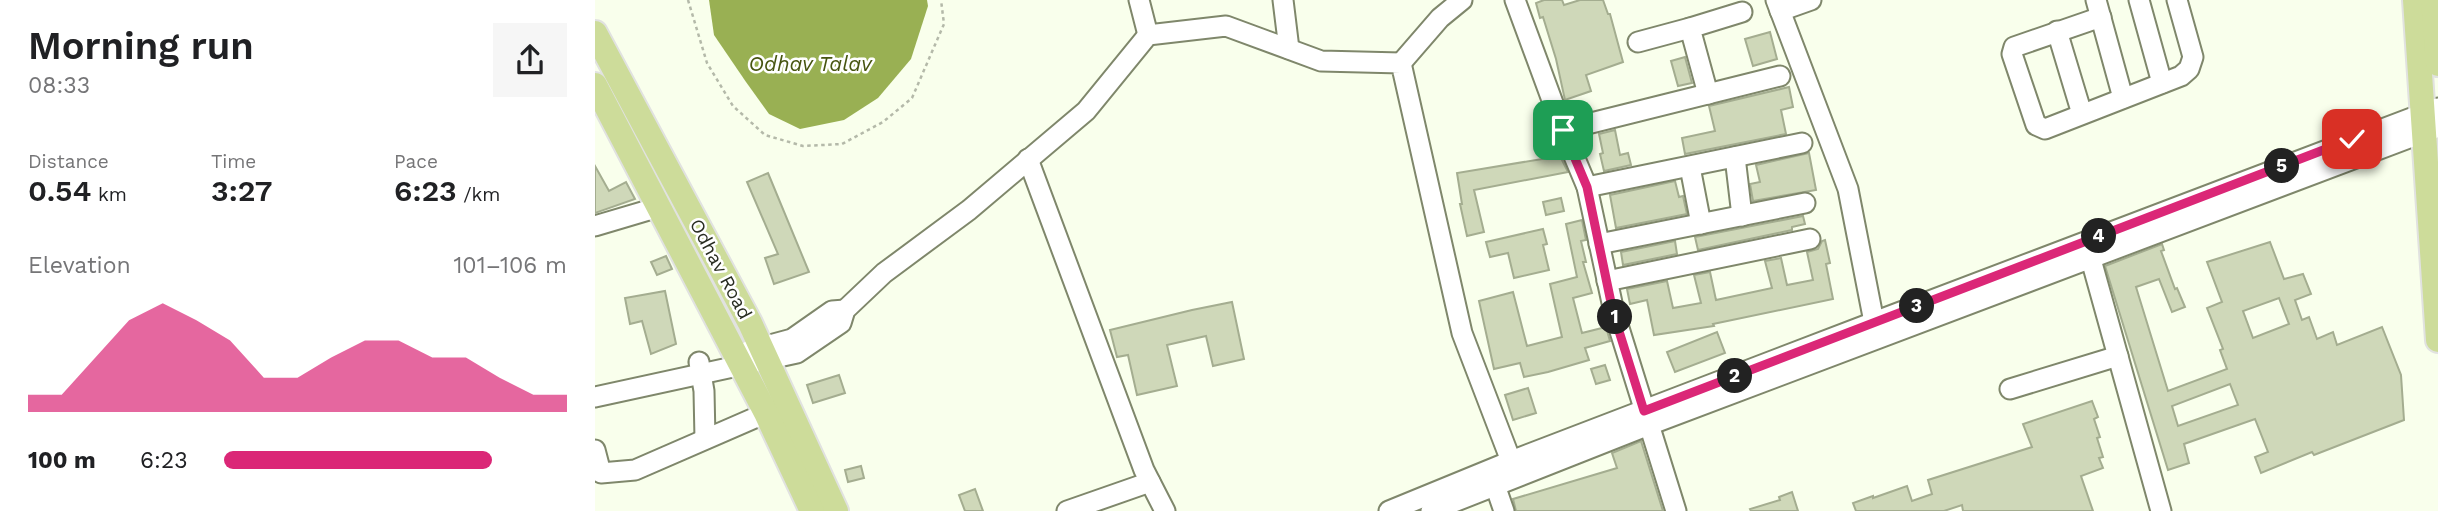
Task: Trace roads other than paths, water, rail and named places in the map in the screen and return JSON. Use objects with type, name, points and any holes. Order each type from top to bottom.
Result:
[{"type":"main road","points":[[2415,0],[2431,120],[2438,340]]},
{"type":"main road","points":[[2433,0],[2438,64]]},
{"type":"main road","name":"Odhav Road","points":[[595,33],[765,354],[836,511]]},
{"type":"main road","name":"Odhav Road","points":[[597,92],[739,360],[812,511]]},
{"type":"street","points":[[1139,0],[1147,35]]},
{"type":"street","points":[[1283,0],[1289,49]]},
{"type":"street","points":[[1401,63],[1440,18],[1462,0]]},
{"type":"street","points":[[1515,0],[1587,187],[1613,312],[1676,511]]},
{"type":"street","points":[[1811,0],[1778,5],[1848,189],[1874,322]]},
{"type":"street","points":[[2139,0],[2162,83]]},
{"type":"street","points":[[2123,98],[2098,8],[2057,31],[2014,47],[2012,54],[2036,125],[2045,128],[2181,76],[2189,69],[2193,57],[2177,0]]},
{"type":"street","points":[[1638,42],[1742,12]]},
{"type":"street","points":[[595,385],[700,368],[765,354],[792,340],[832,311],[845,310],[884,273],[969,210],[1086,111],[1147,35],[1226,26],[1321,61],[1401,63]]},
{"type":"street","points":[[1690,28],[1708,94]]},
{"type":"street","points":[[2057,31],[2082,114]]},
{"type":"street","points":[[1401,63],[1462,333],[1511,461]]},
{"type":"street","points":[[1563,130],[1780,76]]},
{"type":"street","points":[[1389,511],[1511,461],[1646,418],[2431,120]]},
{"type":"street","points":[[1587,187],[1802,144]]},
{"type":"street","points":[[1735,157],[1742,216]]},
{"type":"street","points":[[1028,159],[1139,457],[1165,511]]},
{"type":"street","points":[[1690,167],[1701,224]]},
{"type":"street","points":[[1599,244],[1805,203]]},
{"type":"street","points":[[595,226],[659,207]]},
{"type":"street","points":[[1607,281],[1810,239]]},
{"type":"street","points":[[1431,511],[1874,322],[2088,249]]},
{"type":"street","points":[[2088,249],[2161,511]]},
{"type":"street","points":[[2010,389],[2118,356]]},
{"type":"street","points":[[595,397],[700,368]]},
{"type":"street","points":[[700,368],[704,391],[705,439]]},
{"type":"street","points":[[595,450],[601,473],[635,470],[766,413]]},
{"type":"street","points":[[1067,511],[1150,482]]},
{"type":"street","points":[[1495,485],[1504,511]]},
{"type":"water","name":"Odhav Talav","points":[[709,0],[927,0],[928,6],[911,59],[878,98],[844,120],[800,129],[769,114],[746,82],[714,35]]}]
